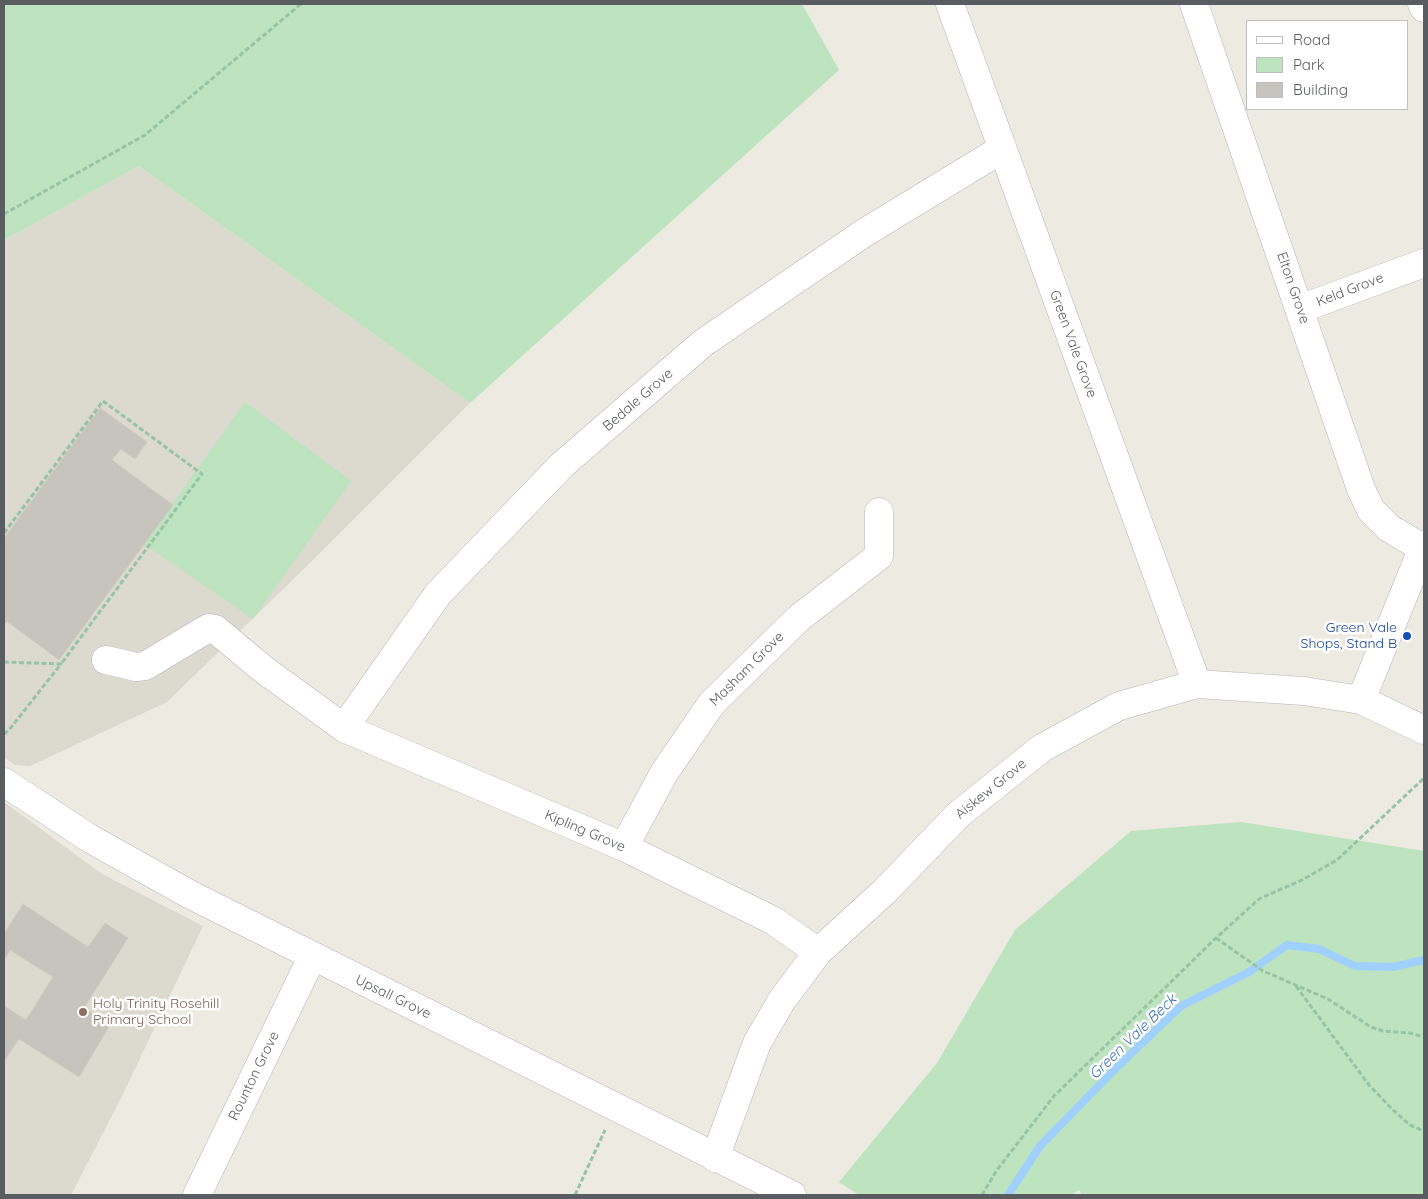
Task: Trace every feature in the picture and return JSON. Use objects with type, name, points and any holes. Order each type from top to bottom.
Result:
[{"type":"street","name":"Green Vale Grove","points":[[950,4],[1197,684]]},
{"type":"street","name":"Elton Grove","points":[[1194,4],[1361,489],[1371,510],[1389,528],[1424,547]]},
{"type":"street","points":[[1422,4],[1424,8]]},
{"type":"street","name":"Bedale Grove","points":[[344,728],[438,594],[562,465],[703,343],[864,234],[1002,150]]},
{"type":"street","name":"Keld Grove","points":[[1300,309],[1407,261]]},
{"type":"street","name":"Masham Grove","points":[[624,847],[664,773],[712,703],[799,618],[879,556],[879,512]]},
{"type":"street","points":[[1361,700],[1424,547]]},
{"type":"street","name":"Kipling Grove","points":[[106,660],[136,667],[145,666],[209,628],[215,629],[263,669],[344,728],[624,847],[774,921],[818,952]]},
{"type":"street","name":"Aiskew Grove","points":[[715,1158],[757,1043],[782,1000],[818,952],[886,891],[959,814],[1042,748],[1119,706],[1197,684],[1304,691],[1361,700],[1424,730]]},
{"type":"street","name":"Upsall Grove","points":[[4,782],[89,838],[189,894],[792,1195]]},
{"type":"street","name":"Rounton Grove","points":[[197,1195],[312,957]]},
{"type":"path","points":[[4,214],[145,135],[301,4]]},
{"type":"path","points":[[4,533],[103,401],[202,474],[61,664],[4,734]]},
{"type":"path","points":[[4,662],[61,664]]},
{"type":"path","points":[[982,1195],[997,1170],[1054,1096],[1216,938],[1259,899],[1302,880],[1336,860],[1424,778]]},
{"type":"path","points":[[1216,938],[1263,971],[1328,999],[1371,1027],[1383,1031],[1410,1033],[1424,1037]]},
{"type":"path","points":[[1296,986],[1369,1085],[1410,1125],[1424,1131]]},
{"type":"path","points":[[574,1195],[616,1108]]},
{"type":"shaded area","points":[[139,166],[470,403],[167,702],[30,766],[15,765],[4,757],[4,240]]},
{"type":"shaded area","name":"Holy Trinity Rosehill Primary School","points":[[4,802],[102,874],[203,926],[121,1098],[71,1195],[4,1195]]},
{"type":"green space","points":[[4,4],[802,4],[839,70],[470,403],[139,166],[4,240]]},
{"type":"green space","points":[[245,402],[351,481],[253,619],[144,544]]},
{"type":"green space","points":[[1241,822],[1424,851],[1424,1195],[1082,1195],[1079,1190],[1072,1195],[859,1195],[839,1182],[937,1063],[1015,930],[1131,831]]},
{"type":"building","points":[[100,408],[147,442],[135,459],[121,449],[112,460],[173,505],[59,660],[4,619],[4,538]]},
{"type":"building","points":[[23,904],[88,947],[105,923],[128,938],[84,1008],[110,1025],[79,1077],[19,1039],[4,1061],[4,1006],[26,1020],[53,977],[10,950],[4,960],[4,934]]},
{"type":"waterway","name":"Green Vale Beck","points":[[1008,1195],[1040,1146],[1118,1066],[1181,1006],[1249,972],[1287,945],[1319,949],[1355,966],[1393,967],[1424,960]]},
{"type":"place","name":"Green Vale Shops, Stand B","points":[[1407,636]]},
{"type":"place","name":"Holy Trinity Rosehill Primary School","points":[[83,1012]]}]
